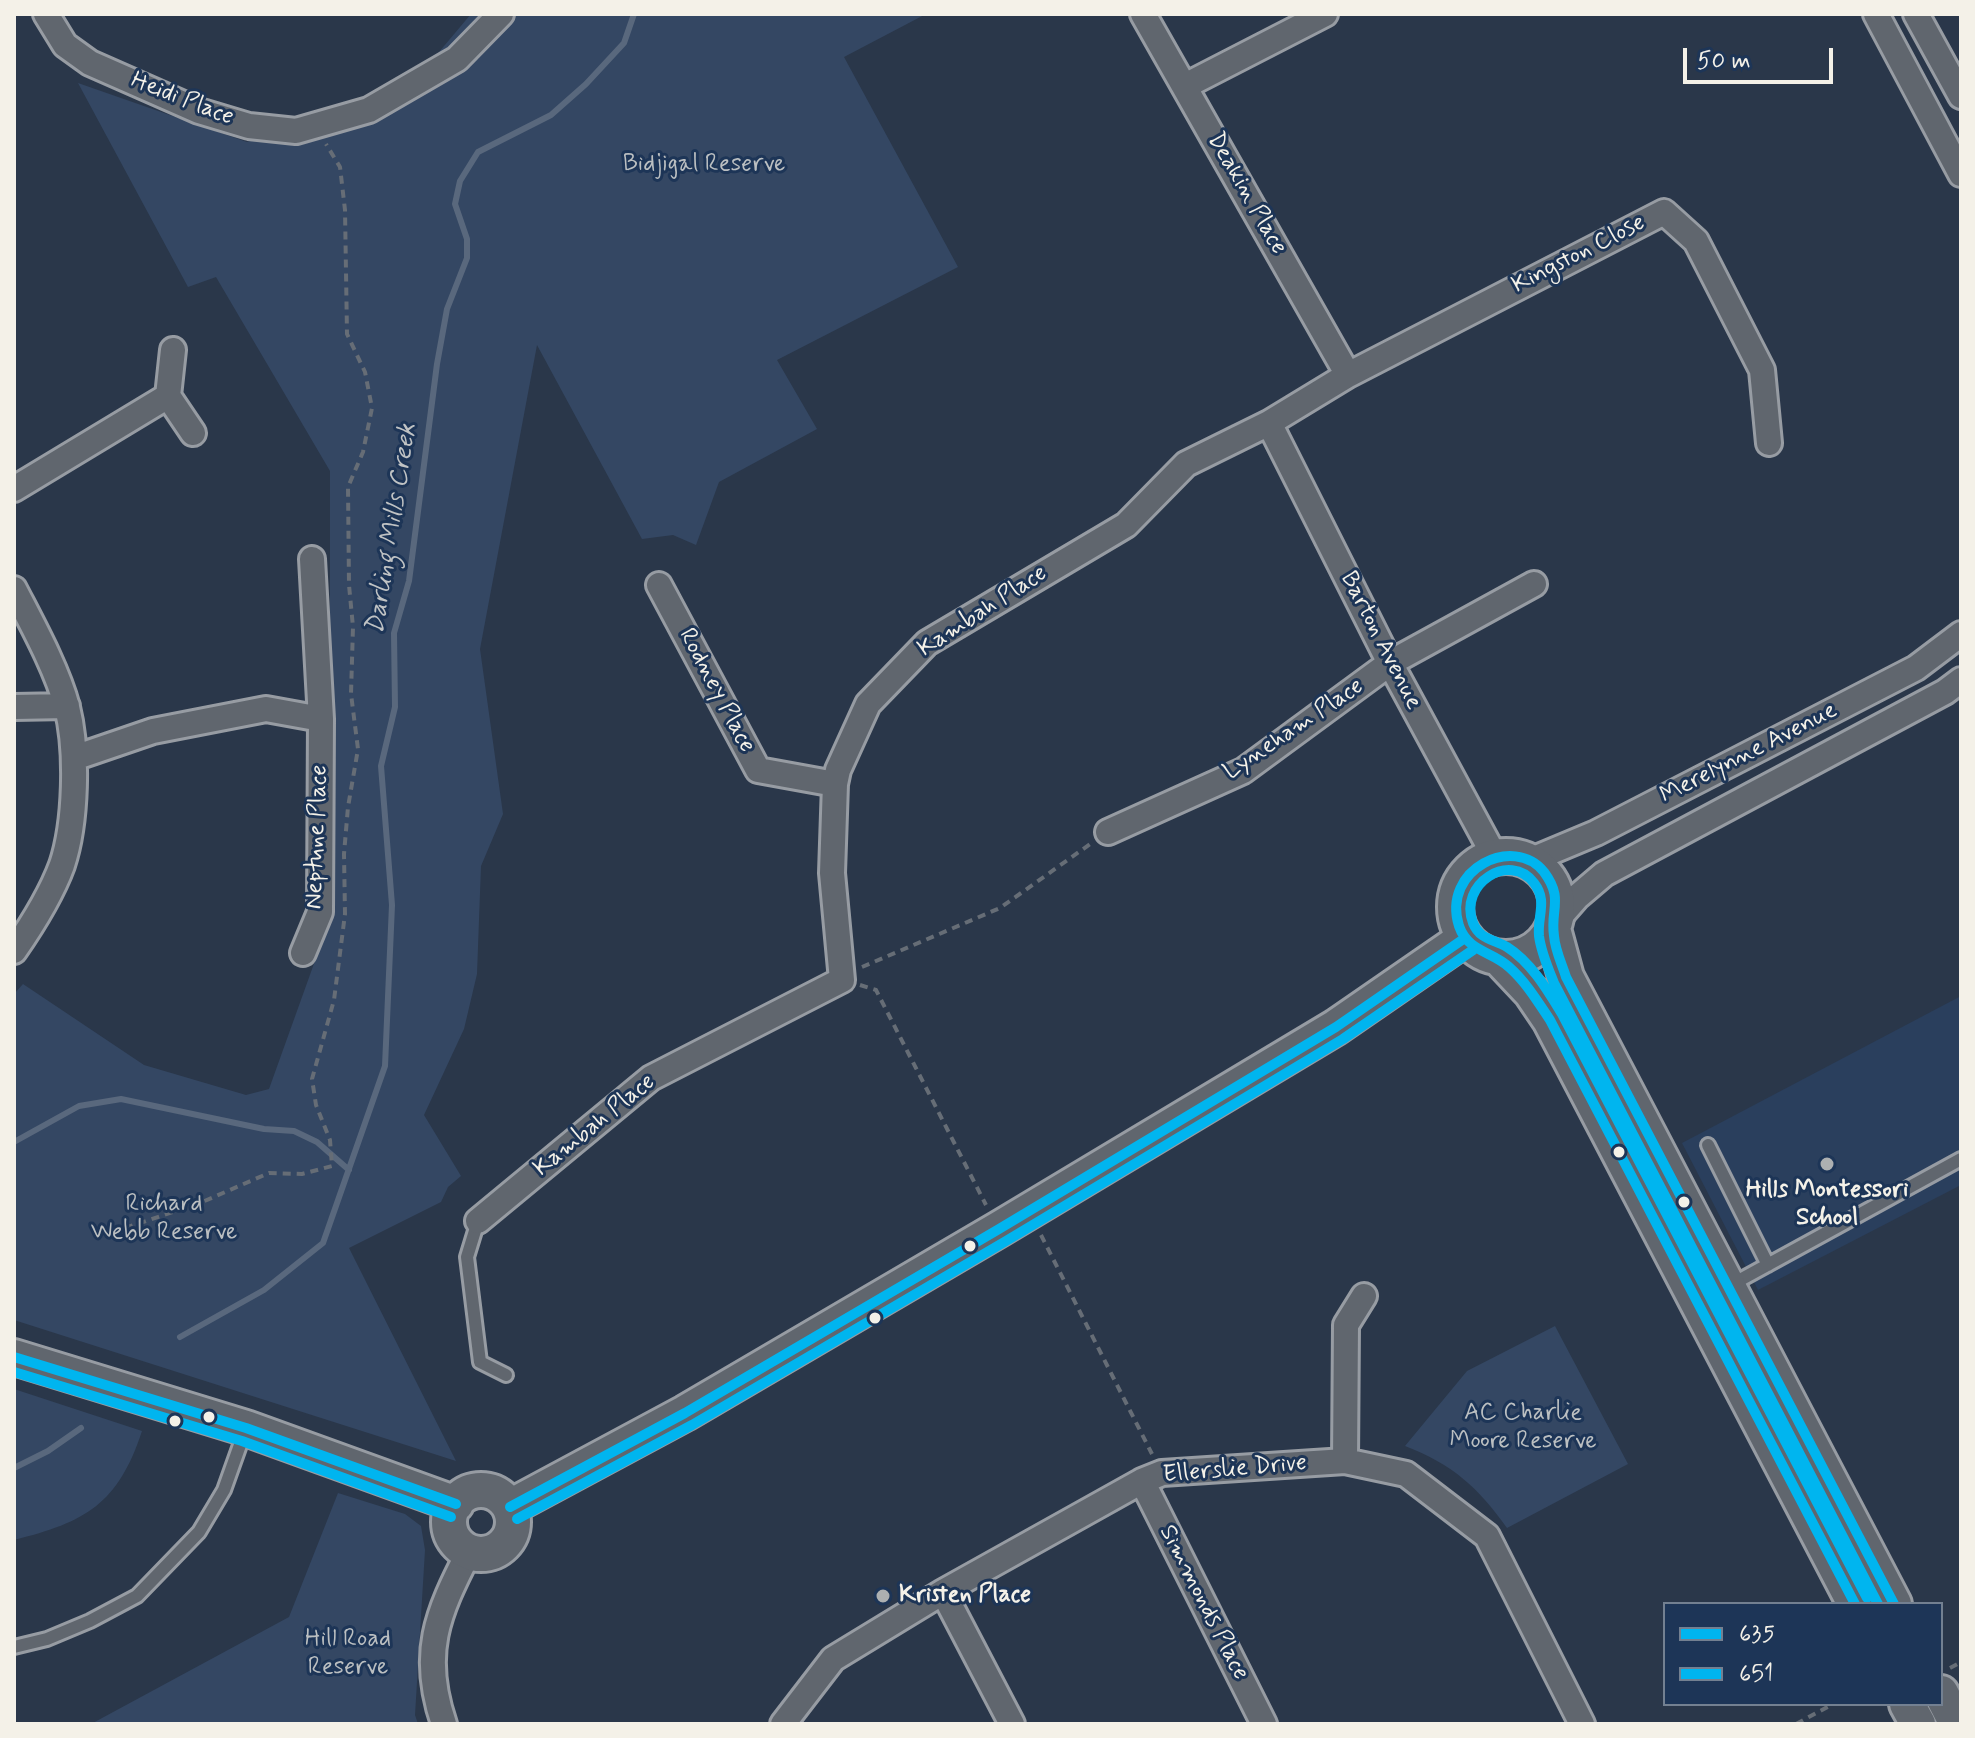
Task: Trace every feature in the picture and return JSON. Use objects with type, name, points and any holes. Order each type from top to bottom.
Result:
[{"type":"street","name":"Heidi Place","points":[[46,14],[65,45],[90,63],[199,111],[249,126],[296,131],[369,110],[457,59],[501,14]]},
{"type":"street","name":"Deakin Place","points":[[1143,14],[1348,375]]},
{"type":"street","points":[[1185,86],[1325,14]]},
{"type":"street","points":[[1876,14],[1954,142],[1961,174]]},
{"type":"street","points":[[1916,14],[1961,96]]},
{"type":"street","name":"Kingston Close","points":[[1348,375],[1664,212],[1696,241],[1762,370],[1769,443]]},
{"type":"street","points":[[173,350],[168,396],[193,433]]},
{"type":"street","name":"Kambah Place","points":[[478,1221],[651,1078],[842,980],[832,873],[838,770],[868,704],[927,643],[1126,525],[1186,464],[1269,423],[1348,375]]},
{"type":"street","points":[[14,489],[168,396]]},
{"type":"street","name":"Barton Avenue","points":[[1269,423],[1390,663],[1495,857]]},
{"type":"street","name":"Neptune Place","points":[[303,953],[320,912],[321,719],[312,559]]},
{"type":"street","name":"Lyneham Place","points":[[1108,832],[1243,771],[1390,663],[1534,584]]},
{"type":"street","name":"Rodney Place","points":[[659,585],[758,770],[835,784]]},
{"type":"street","points":[[14,589],[67,706],[74,758],[72,811],[62,865],[31,927],[14,951]]},
{"type":"street","name":"Merelynne Avenue","points":[[1529,861],[1596,833],[1916,668],[1958,643]]},
{"type":"street","name":"Merelynne Avenue","points":[[1555,925],[1577,897],[1604,874],[1945,692],[1961,680]]},
{"type":"street","points":[[14,707],[67,706]]},
{"type":"street","points":[[74,758],[153,731],[266,709],[321,719]]},
{"type":"street","points":[[1810,722],[1826,754]]},
{"type":"street","points":[[1555,925],[1544,942],[1531,952],[1515,958],[1499,958],[1475,948],[1465,938],[1457,923],[1455,906],[1458,889],[1480,863],[1495,857],[1513,856],[1529,861],[1543,872],[1553,886],[1558,903],[1555,925],[1566,977],[1893,1602]]},
{"type":"street","points":[[510,1507],[685,1413],[999,1229],[1336,1027],[1465,938]]},
{"type":"street","points":[[1499,958],[1531,992],[1550,1020],[1854,1602]]},
{"type":"street","points":[[1345,1461],[1346,1325],[1364,1296]]},
{"type":"street","points":[[14,1357],[246,1428],[456,1504]]},
{"type":"street","name":"Ellerslie Drive","points":[[783,1724],[833,1659],[943,1592],[1152,1477],[1345,1461],[1406,1474],[1487,1536],[1582,1724]]},
{"type":"street","name":"Simmonds Place","points":[[1152,1477],[1264,1724]]},
{"type":"street","points":[[475,1491],[500,1496],[510,1507],[513,1527],[503,1546],[482,1554],[469,1552],[460,1546],[449,1524],[456,1504],[463,1496],[475,1491]]},
{"type":"street","points":[[444,1724],[434,1687],[437,1619],[469,1552]]},
{"type":"street","points":[[943,1592],[1012,1724]]},
{"type":"street","points":[[1944,1681],[1957,1724]]},
{"type":"street","points":[[1908,1706],[1918,1724]]},
{"type":"lane","points":[[1708,1145],[1768,1265]]},
{"type":"lane","points":[[1727,1288],[1961,1159]]},
{"type":"lane","points":[[478,1221],[467,1257],[480,1362],[506,1375]]},
{"type":"lane","points":[[14,1647],[47,1639],[137,1596],[199,1532],[224,1490],[246,1428]]},
{"type":"path","points":[[842,980],[872,961],[1000,908],[1108,832]]},
{"type":"path","points":[[842,980],[876,990],[987,1206]]},
{"type":"path","points":[[1041,1235],[1152,1477]]},
{"type":"path","points":[[1944,1681],[1961,1662]]},
{"type":"path","points":[[1796,1724],[1829,1706]]},
{"type":"shaded area","name":"Hills Montessori School","points":[[1961,996],[1961,1185],[1758,1290],[1682,1143]]},
{"type":"green space","points":[[471,14],[926,14],[844,57],[958,267],[777,360],[817,429],[719,482],[696,545],[673,535],[642,539],[537,345],[480,649],[503,814],[481,866],[477,974],[464,1029],[424,1115],[461,1176],[448,1187],[441,1202],[349,1248],[456,1461],[14,1320],[14,994],[23,984],[144,1065],[246,1095],[269,1089],[330,919],[330,471],[216,277],[188,287],[78,83],[247,142],[356,110],[439,52]]},
{"type":"green space","name":"AC Charlie Moore Reserve","points":[[1555,1326],[1628,1464],[1507,1528],[1463,1478],[1405,1446],[1467,1371]]},
{"type":"green space","points":[[14,1389],[142,1431],[122,1476],[96,1506],[61,1526],[14,1540]]},
{"type":"green space","name":"Hill Road Reserve","points":[[338,1493],[405,1514],[421,1526],[425,1550],[415,1715],[418,1724],[91,1724],[289,1617]]},
{"type":"waterway","name":"Darling Mills Creek","points":[[180,1337],[264,1290],[323,1243],[385,1066],[392,905],[381,766],[395,707],[394,633],[409,581],[437,364],[447,309],[467,258],[467,239],[455,204],[460,181],[478,152],[551,115],[586,84],[624,43],[634,14]]},
{"type":"waterway","points":[[14,1142],[79,1106],[121,1099],[264,1129],[294,1131],[317,1142],[349,1170]]},
{"type":"waterway","name":"Darling Mills Creek","points":[[14,1468],[48,1451],[81,1428]]},
{"type":"transit line","name":"635","points":[[1854,1602],[1550,1020],[1515,973],[1463,935],[1456,906],[1460,888],[1470,874],[1484,863],[1499,857],[1516,856],[1531,861],[1550,881],[1555,897],[1555,941],[1566,977],[1893,1602]]},
{"type":"transit line","name":"651","points":[[1867,1598],[1562,1014],[1538,978],[1516,953],[1483,936],[1476,929],[1470,909],[1473,896],[1489,876],[1512,870],[1524,874],[1538,890],[1541,902],[1540,942],[1554,983],[1877,1602]]},
{"type":"transit line","name":"635","points":[[510,1507],[685,1413],[999,1229],[1336,1027],[1465,938]]},
{"type":"transit line","name":"651","points":[[517,1519],[692,1425],[1006,1241],[1343,1039],[1473,950]]},
{"type":"transit line","name":"635","points":[[14,1357],[246,1428],[456,1504]]},
{"type":"transit line","name":"651","points":[[14,1372],[242,1441],[451,1517]]},
{"type":"place","name":"Hills Montessori School","points":[[1827,1164]]},
{"type":"place","name":"Kristen Place","points":[[883,1596]]},
{"type":"park label","name":"Bidjigal Reserve","points":[[704,165]]},
{"type":"park label","name":"Richard Webb Reserve","points":[[164,1219]]}]
